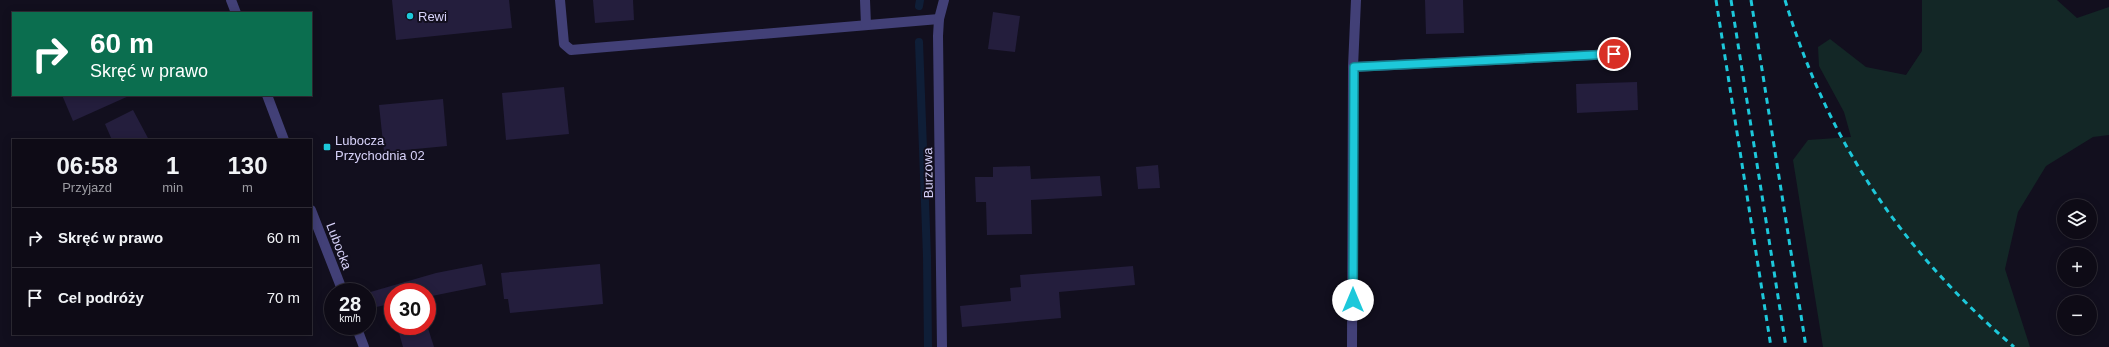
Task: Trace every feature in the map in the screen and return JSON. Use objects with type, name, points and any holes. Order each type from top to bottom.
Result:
[{"type":"street","points":[[231,0],[236,12]]},
{"type":"street","points":[[560,0],[564,44],[571,50],[940,19]]},
{"type":"street","points":[[865,0],[866,25]]},
{"type":"street","name":"Burzowa","points":[[942,347],[940,19],[944,0]]},
{"type":"street","points":[[1352,347],[1354,67],[1356,0]]},
{"type":"street","points":[[1354,67],[1614,54]]},
{"type":"street","points":[[267,96],[284,139]]},
{"type":"street","name":"Lubocka","points":[[312,213],[339,283]]},
{"type":"street","points":[[359,335],[364,347]]},
{"type":"green space","points":[[1922,0],[2057,0],[2077,18],[2109,7],[2109,135],[2093,137],[2046,166],[2018,212],[2005,269],[2030,347],[1823,347],[1793,160],[1808,140],[1851,137],[1844,112],[1819,66],[1818,47],[1830,39],[1866,67],[1906,75],[1922,51]]},
{"type":"building","points":[[392,0],[509,0],[512,28],[396,40]]},
{"type":"building","points":[[593,0],[633,0],[634,20],[595,23]]},
{"type":"building","points":[[1425,0],[1463,0],[1464,33],[1426,34]]},
{"type":"building","points":[[993,12],[1020,16],[1015,52],[988,49]]},
{"type":"building","points":[[1637,82],[1638,110],[1577,113],[1576,84]]},
{"type":"building","points":[[564,87],[569,134],[506,140],[502,93]]},
{"type":"building","points":[[62,96],[129,96],[73,121]]},
{"type":"building","points":[[443,99],[447,146],[384,152],[379,105]]},
{"type":"building","points":[[133,110],[148,139],[112,139],[105,124]]},
{"type":"building","points":[[1158,165],[1160,188],[1138,189],[1136,167]]},
{"type":"building","points":[[1030,166],[1031,179],[1100,176],[1102,196],[1031,200],[1032,234],[987,235],[986,202],[976,202],[975,177],[993,177],[993,167]]},
{"type":"building","points":[[482,264],[486,285],[436,295],[436,283],[402,283],[436,273]]},
{"type":"building","points":[[600,264],[603,304],[510,313],[508,299],[504,299],[501,273]]},
{"type":"building","points":[[1133,266],[1135,285],[1059,292],[1061,318],[962,327],[960,306],[1011,301],[1010,288],[1021,287],[1020,275]]},
{"type":"building","points":[[384,288],[384,305],[376,307],[376,290]]},
{"type":"building","points":[[400,335],[430,335],[434,347],[403,347]]},
{"type":"waterway","points":[[919,6],[920,0]]},
{"type":"waterway","points":[[919,42],[927,256],[928,347]]},
{"type":"railway","points":[[1716,0],[1771,347]]},
{"type":"railway","points":[[1731,0],[1786,347]]},
{"type":"railway","points":[[1751,0],[1806,347]]},
{"type":"railway","points":[[1785,0],[1803,52],[1823,101],[1847,147],[1874,191],[1904,232],[1937,272],[1974,310],[2014,347]]},
{"type":"place","name":"Rewi","points":[[410,16]]},
{"type":"place","name":"Lubocza Przychodnia 02","points":[[327,147]]},
{"type":"route","points":[[1353,300],[1354,67],[1614,54]]}]
